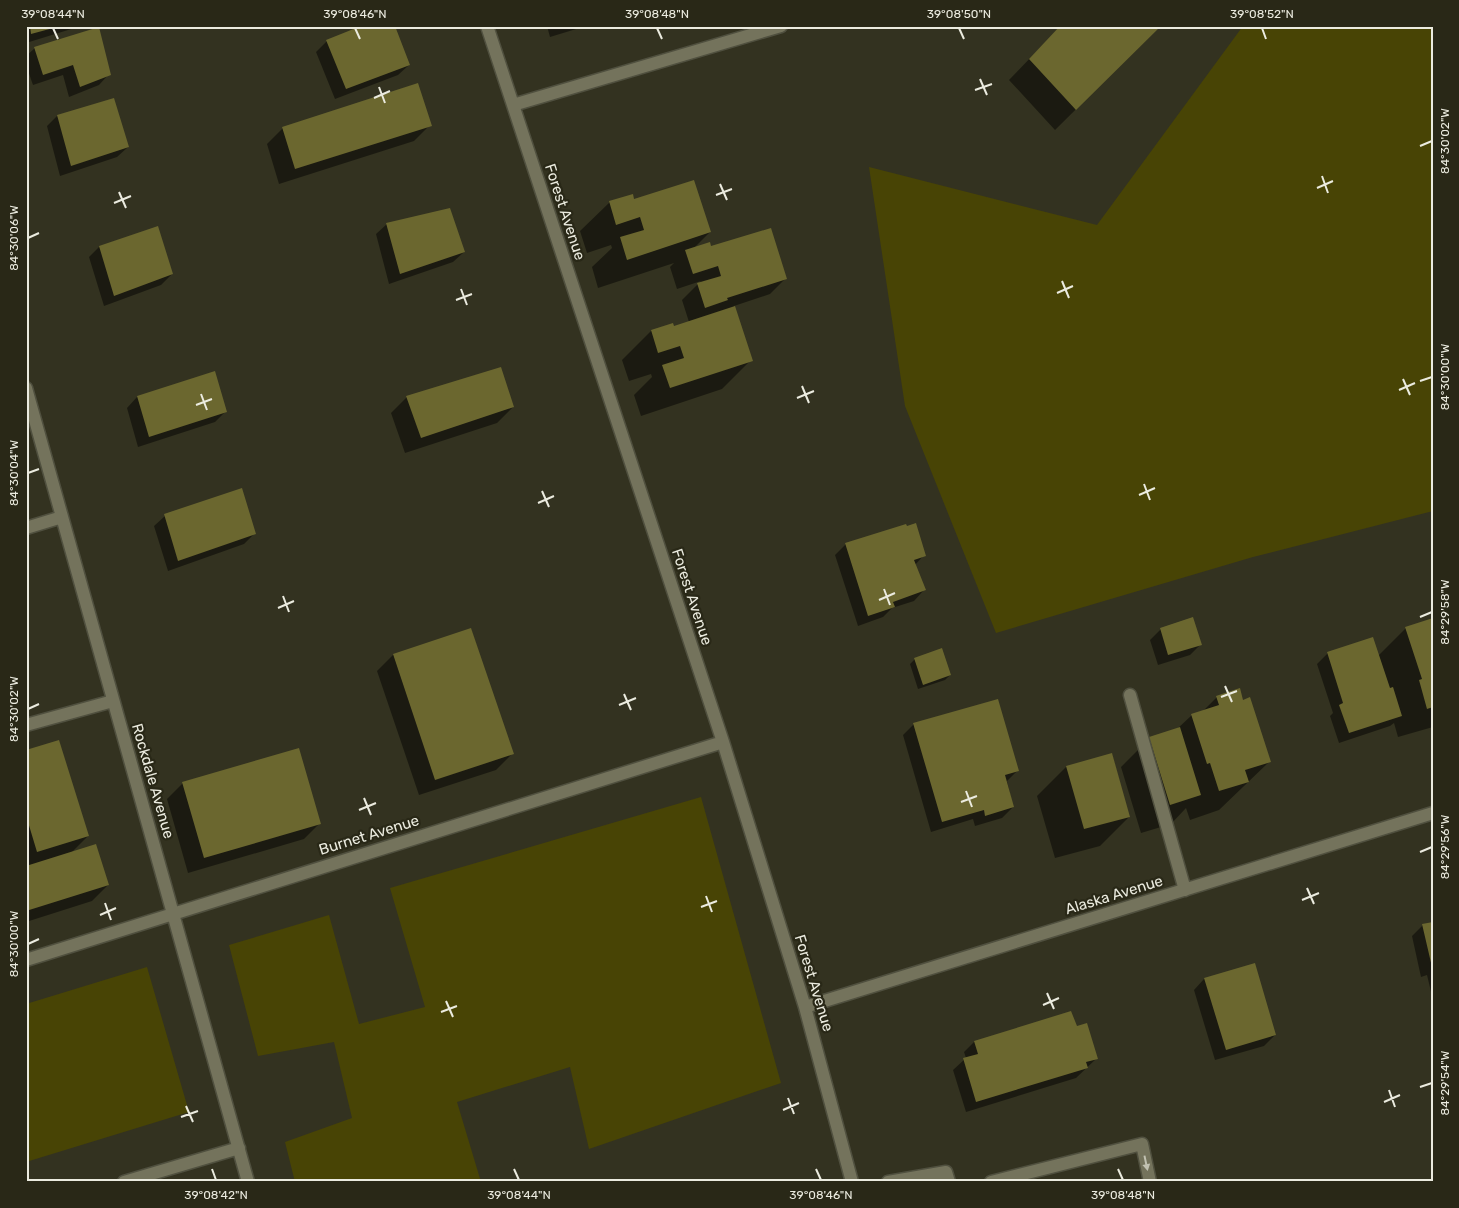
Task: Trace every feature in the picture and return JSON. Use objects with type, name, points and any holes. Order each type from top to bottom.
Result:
[{"type":"street","name":"Forest Avenue","points":[[486,26],[723,742],[805,1007],[852,1182]]},
{"type":"street","points":[[513,106],[781,26]]},
{"type":"street","name":"Rockdale Avenue","points":[[26,388],[248,1182]]},
{"type":"street","points":[[26,528],[62,517]]},
{"type":"street","points":[[1130,695],[1185,890]]},
{"type":"street","points":[[26,725],[113,700]]},
{"type":"street","name":"Burnet Avenue","points":[[26,960],[723,742]]},
{"type":"street","name":"Alaska Avenue","points":[[805,1007],[1433,813]]},
{"type":"street","points":[[991,1182],[1142,1144],[1150,1182]]},
{"type":"street","points":[[124,1182],[239,1148]]},
{"type":"street","points":[[888,1182],[948,1177]]},
{"type":"shaded area","points":[[1243,26],[1433,26],[1433,511],[1253,557],[996,633],[905,406],[869,167],[1097,225]]},
{"type":"shaded area","points":[[701,797],[781,1083],[589,1149],[570,1067],[457,1102],[481,1182],[295,1182],[285,1142],[352,1118],[334,1042],[258,1056],[229,945],[329,915],[359,1024],[425,1007],[390,888]]},
{"type":"shaded area","points":[[147,967],[189,1112],[26,1162],[26,1004]]},
{"type":"building","points":[[30,26],[57,26],[57,27],[31,34]]},
{"type":"building","points":[[361,26],[395,26],[410,65],[346,89],[326,40]]},
{"type":"building","points":[[1060,26],[1161,26],[1076,110],[1029,59]]},
{"type":"building","points":[[99,27],[111,75],[80,87],[73,65],[43,75],[34,47]]},
{"type":"building","points":[[418,83],[432,126],[295,169],[282,127]]},
{"type":"building","points":[[114,98],[129,147],[71,166],[57,115]]},
{"type":"building","points":[[694,180],[711,232],[627,260],[620,237],[644,230],[640,217],[616,225],[609,201],[633,194],[634,199]]},
{"type":"building","points":[[450,208],[465,252],[400,274],[386,223]]},
{"type":"building","points":[[158,226],[173,274],[114,296],[99,246]]},
{"type":"building","points":[[771,228],[787,279],[727,298],[728,300],[705,308],[697,283],[721,276],[718,266],[693,274],[685,250],[710,242],[711,246]]},
{"type":"building","points":[[735,306],[753,361],[670,388],[662,365],[684,358],[680,346],[658,353],[651,330],[673,323],[674,326]]},
{"type":"building","points":[[501,367],[514,407],[421,438],[406,396]]},
{"type":"building","points":[[215,371],[227,412],[149,437],[137,396]]},
{"type":"building","points":[[242,488],[256,534],[178,561],[164,514]]},
{"type":"building","points":[[916,523],[926,556],[914,560],[926,590],[893,602],[895,607],[868,616],[845,543],[906,524],[907,526]]},
{"type":"building","points":[[1193,617],[1202,645],[1168,655],[1160,628]]},
{"type":"building","points":[[1433,618],[1433,707],[1427,709],[1419,680],[1422,679],[1405,627]]},
{"type":"building","points":[[471,628],[514,754],[435,780],[393,654]]},
{"type":"building","points":[[1373,637],[1390,688],[1393,687],[1402,716],[1349,733],[1339,705],[1343,703],[1327,652]]},
{"type":"building","points":[[942,648],[951,675],[923,685],[914,658]]},
{"type":"building","points":[[1240,688],[1243,700],[1250,697],[1271,762],[1245,770],[1249,782],[1219,791],[1210,763],[1207,764],[1191,714],[1219,705],[1216,696]]},
{"type":"building","points":[[998,699],[1019,771],[1005,775],[1014,807],[985,816],[984,810],[942,822],[913,723]]},
{"type":"building","points":[[1180,727],[1201,795],[1170,805],[1149,737]]},
{"type":"building","points":[[59,740],[89,836],[37,852],[28,822],[26,823],[26,750]]},
{"type":"building","points":[[299,748],[321,824],[204,858],[182,782]]},
{"type":"building","points":[[1112,753],[1130,817],[1084,829],[1066,766]]},
{"type":"building","points":[[96,844],[109,885],[26,911],[26,866]]},
{"type":"building","points":[[1433,922],[1433,967],[1432,967],[1422,924]]},
{"type":"building","points":[[1255,963],[1276,1035],[1226,1050],[1204,978]]},
{"type":"building","points":[[1071,1011],[1077,1026],[1087,1023],[1098,1059],[1086,1062],[1088,1068],[976,1102],[963,1058],[978,1054],[974,1041]]}]
